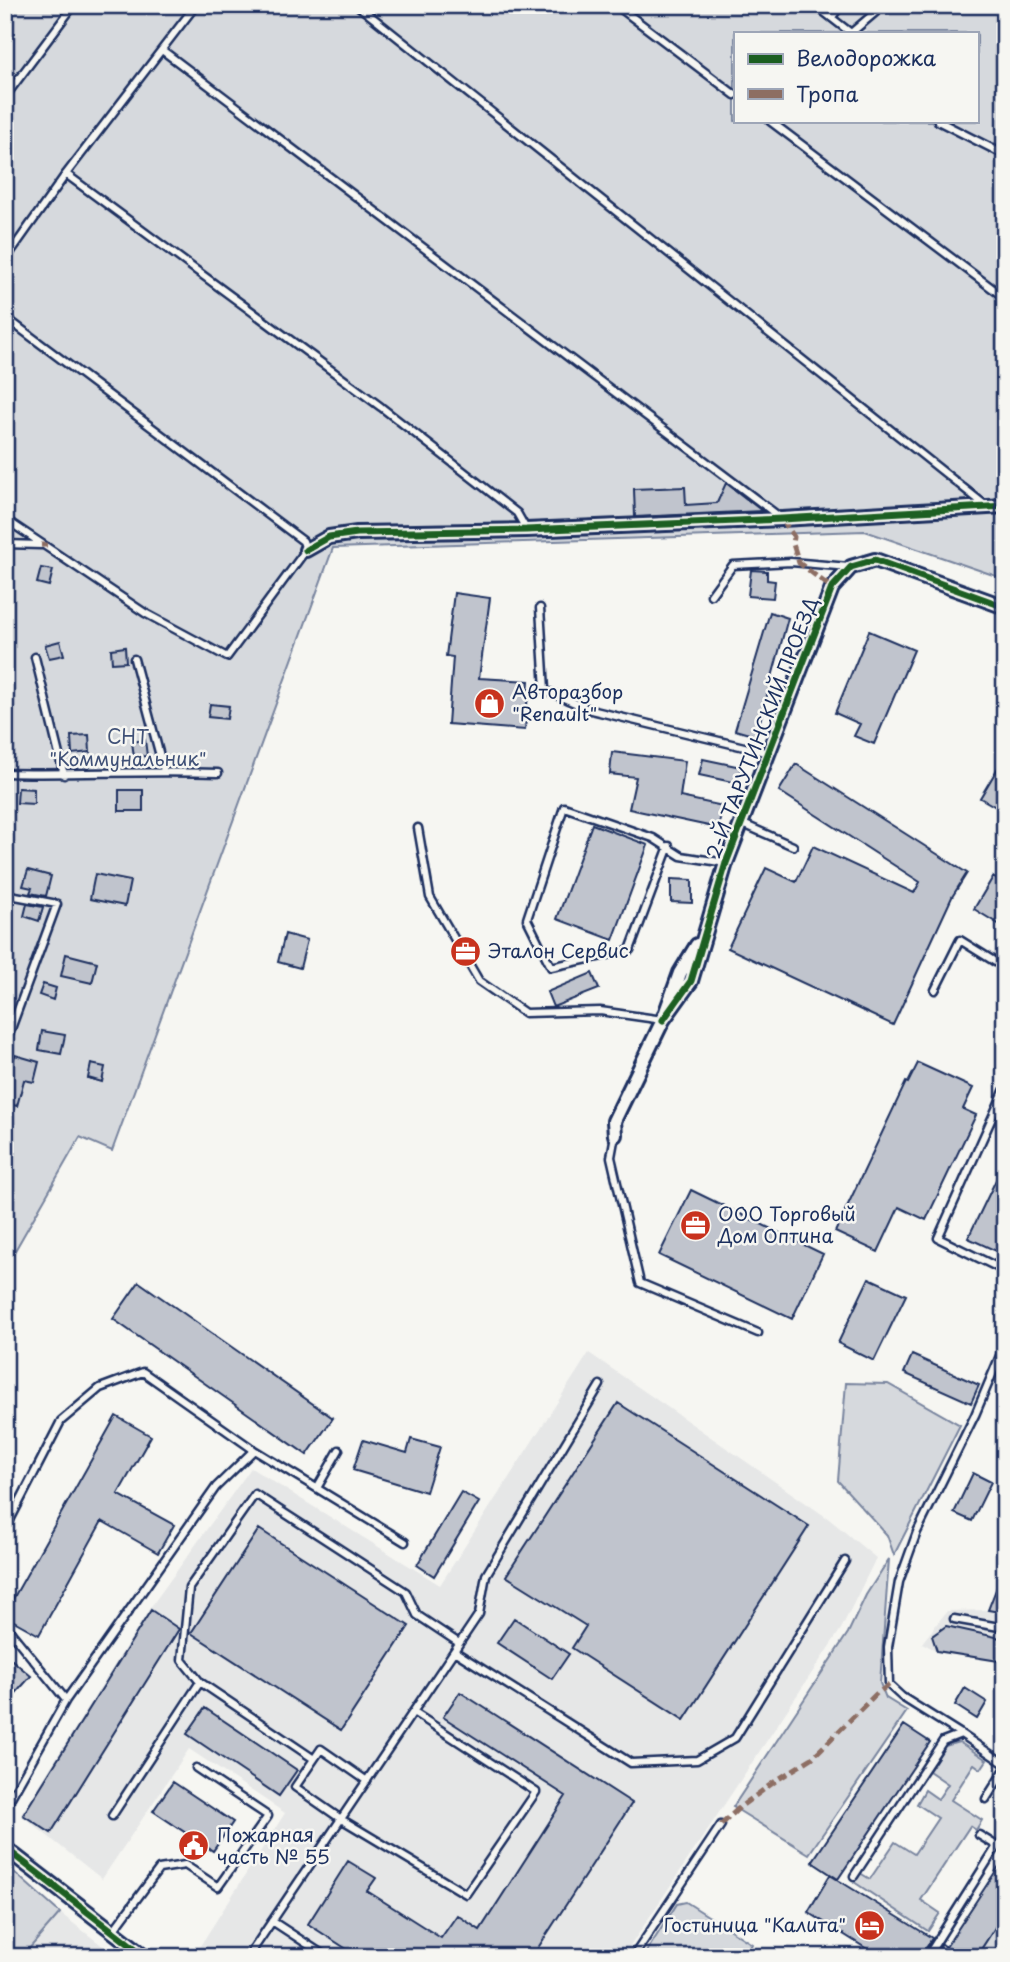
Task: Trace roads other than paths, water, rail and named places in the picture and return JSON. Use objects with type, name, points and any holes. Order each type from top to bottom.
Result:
[{"type":"street","points":[[306,550],[329,537],[357,533],[526,530],[1005,506]]},
{"type":"street","points":[[851,567],[875,560],[1005,607]]},
{"type":"street","name":"2-Й ТАРУТИНСКИЙ ПРОЕЗД","points":[[615,1135],[614,1121],[663,1020],[691,982],[726,863],[741,823],[832,588],[851,567]]},
{"type":"street","points":[[5,1848],[146,1957]]},
{"type":"lane","points":[[5,97],[74,5]]},
{"type":"lane","points":[[5,260],[66,174],[196,5]]},
{"type":"lane","points":[[357,5],[987,507]]},
{"type":"lane","points":[[815,5],[850,32]]},
{"type":"lane","points":[[832,18],[841,5]]},
{"type":"lane","points":[[852,32],[884,5]]},
{"type":"lane","points":[[618,6],[734,94]]},
{"type":"lane","points":[[162,50],[782,519]]},
{"type":"lane","points":[[771,122],[1005,298]]},
{"type":"lane","points":[[940,122],[1005,155]]},
{"type":"lane","points":[[66,174],[392,415],[517,513],[526,530]]},
{"type":"lane","points":[[5,317],[303,541],[306,550],[227,657],[145,613],[5,519]]},
{"type":"lane","points":[[5,544],[41,545]]},
{"type":"lane","points":[[711,595],[733,565],[791,562],[851,567]]},
{"type":"lane","points":[[540,608],[545,690],[591,710],[768,753]]},
{"type":"lane","points":[[35,657],[64,775]]},
{"type":"lane","points":[[134,659],[164,771]]},
{"type":"lane","points":[[5,773],[64,775],[164,771],[218,774]]},
{"type":"lane","points":[[669,846],[630,950],[551,967],[527,919],[564,807],[653,838],[669,846],[681,856],[726,863]]},
{"type":"lane","points":[[741,823],[793,846]]},
{"type":"lane","points":[[418,828],[430,897],[479,981],[525,1013],[600,1011],[663,1020]]},
{"type":"lane","points":[[5,894],[57,904],[7,1033],[5,1045]]},
{"type":"lane","points":[[935,990],[960,940],[1005,968]]},
{"type":"lane","points":[[1005,1089],[938,1238],[1005,1271]]},
{"type":"lane","points":[[615,1135],[611,1157],[640,1283],[758,1334]]},
{"type":"lane","points":[[1005,1343],[975,1415],[917,1532],[899,1582],[888,1647],[889,1685],[902,1697],[1005,1763]]},
{"type":"lane","points":[[5,1530],[61,1421],[100,1388],[142,1372],[254,1450],[405,1542]]},
{"type":"lane","points":[[248,1957],[479,1614],[486,1575],[600,1385]]},
{"type":"lane","points":[[5,1808],[66,1700],[216,1487],[254,1450]]},
{"type":"lane","points":[[317,1488],[339,1450]]},
{"type":"lane","points":[[314,1759],[200,1682],[181,1660],[190,1588],[255,1494],[406,1592],[417,1615],[459,1643]]},
{"type":"lane","points":[[454,1651],[631,1763],[697,1760],[735,1738],[845,1561]]},
{"type":"lane","points":[[954,1619],[1005,1628]]},
{"type":"lane","points":[[5,1625],[66,1700]]},
{"type":"lane","points":[[112,1816],[200,1682]]},
{"type":"lane","points":[[367,1781],[321,1749],[295,1787],[341,1819],[466,1894],[536,1792],[413,1712]]},
{"type":"lane","points":[[854,1876],[943,1741],[961,1734]]},
{"type":"lane","points":[[113,1931],[159,1869],[185,1865],[218,1887],[268,1816],[196,1768]]},
{"type":"lane","points":[[986,1799],[1005,1769]]},
{"type":"lane","points":[[634,1957],[721,1825]]},
{"type":"lane","points":[[927,1957],[997,1846],[979,1835]]},
{"type":"lane","points":[[272,1922],[327,1957]]},
{"type":"lane","points":[[998,1957],[1005,1946]]},
{"type":"place","name":"Авторазбор \"Renault\"","points":[[489,703]]},
{"type":"place","name":"Эталон Сервис","points":[[465,951]]},
{"type":"place","name":"ООО Торговый Дом Оптина","points":[[695,1225]]},
{"type":"place","name":"Пожарная часть № 55","points":[[194,1846]]},
{"type":"place","name":"Гостиница \"Калита\"","points":[[869,1925]]},
{"type":"park label","name":"СНТ \"Коммунальник\"","points":[[128,748]]}]
